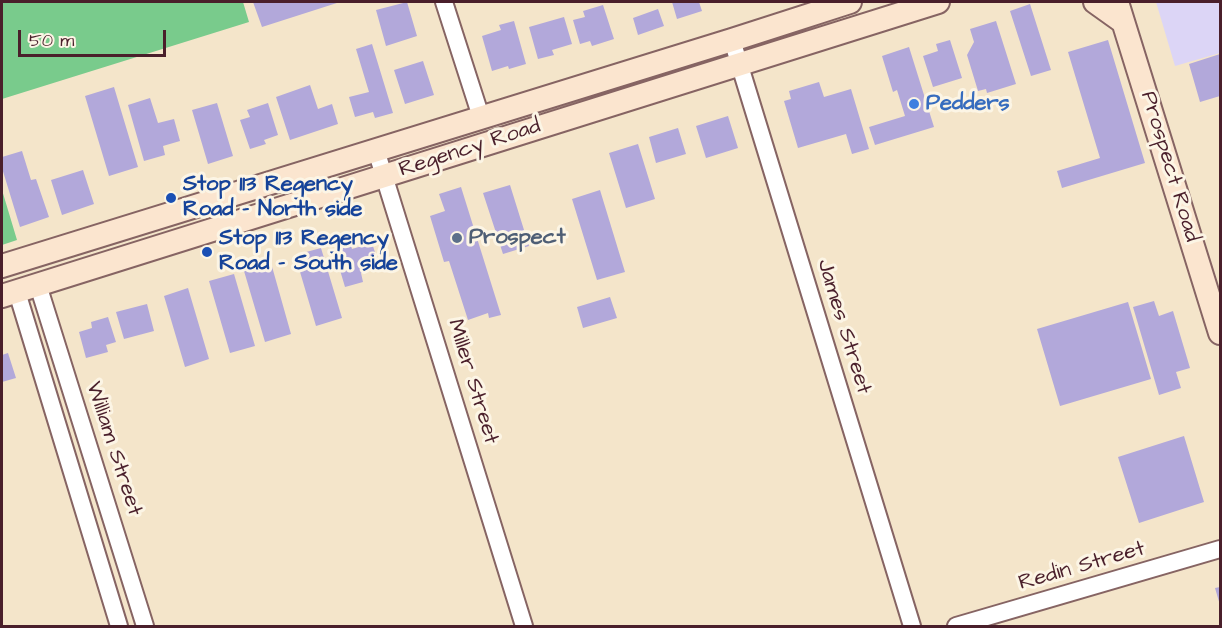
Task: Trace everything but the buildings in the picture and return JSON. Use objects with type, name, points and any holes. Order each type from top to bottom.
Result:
[{"type":"main road","name":"Regency Road","points":[[2,266],[850,2]]},
{"type":"main road","name":"Regency Road","points":[[19,291],[938,2]]},
{"type":"main road","points":[[1095,2],[1122,8]]},
{"type":"main road","name":"Prospect Road","points":[[1122,8],[1221,333]]},
{"type":"street","points":[[444,2],[481,117]]},
{"type":"street","name":"James Street","points":[[732,40],[912,627]]},
{"type":"street","name":"Miller Street","points":[[376,150],[524,627]]},
{"type":"street","name":"William Street","points":[[19,291],[119,627]]},
{"type":"street","name":"William Street","points":[[19,291],[146,627]]},
{"type":"street","name":"Redin Street","points":[[956,627],[1221,549]]},
{"type":"shaded area","points":[[1156,2],[1220,2],[1220,53],[1175,66]]},
{"type":"green space","points":[[2,2],[243,2],[249,22],[2,99]]},
{"type":"green space","points":[[2,190],[17,240],[2,245]]},
{"type":"place","name":"Pedders","points":[[914,104]]},
{"type":"place","name":"Stop 113 Regency Road - North side","points":[[171,198]]},
{"type":"place","name":"Prospect","points":[[457,238]]},
{"type":"place","name":"Stop 113 Regency Road - South side","points":[[207,252]]}]
